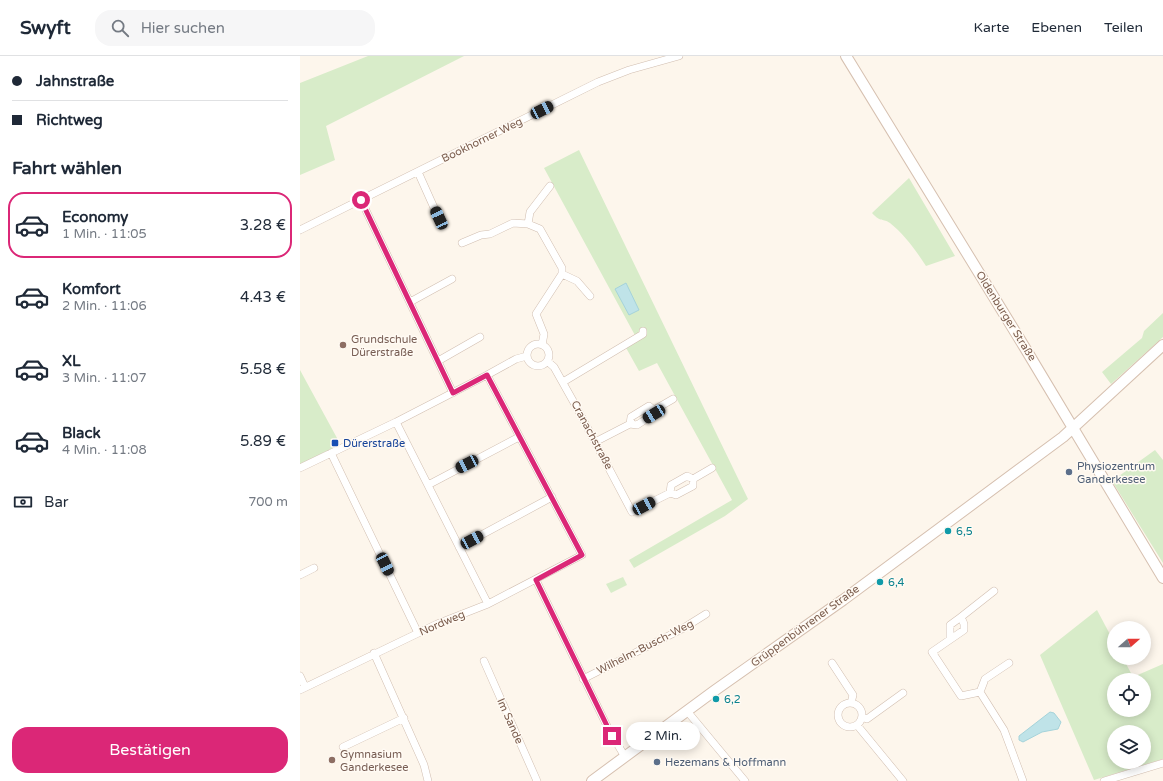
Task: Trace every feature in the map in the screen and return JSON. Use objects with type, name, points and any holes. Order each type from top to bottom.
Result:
[{"type":"street","name":"Bookhorner Weg","points":[[300,230],[598,82],[629,70],[679,56]]},
{"type":"street","name":"Oldenburger Straße","points":[[846,56],[1074,428],[1163,578]]},
{"type":"street","points":[[418,172],[440,221]]},
{"type":"street","points":[[528,224],[530,212],[550,186]]},
{"type":"street","points":[[361,200],[453,393]]},
{"type":"street","points":[[462,243],[481,235],[490,234],[514,223],[528,224],[540,230],[562,268],[562,274],[536,314],[544,334],[542,345]]},
{"type":"street","points":[[562,274],[577,281],[590,296]]},
{"type":"street","points":[[410,302],[452,279]]},
{"type":"street","points":[[563,382],[643,334],[643,331]]},
{"type":"street","points":[[438,361],[480,337]]},
{"type":"street","points":[[536,345],[542,345],[548,350],[547,361],[541,366],[534,365],[527,356],[530,348],[536,345]]},
{"type":"street","name":"Grüppenbührener Straße","points":[[592,781],[687,711],[843,600],[1074,428],[1163,345]]},
{"type":"street","points":[[300,468],[453,393],[516,358],[527,356]]},
{"type":"street","name":"Cranachstraße","points":[[547,361],[554,367],[563,382],[632,512],[670,493]]},
{"type":"street","points":[[459,547],[552,497],[487,375]]},
{"type":"street","points":[[595,442],[630,424],[637,425],[654,414],[654,410],[673,399]]},
{"type":"street","points":[[396,422],[488,604]]},
{"type":"street","points":[[428,485],[519,437]]},
{"type":"street","points":[[331,453],[418,633]]},
{"type":"street","points":[[693,479],[712,468]]},
{"type":"street","points":[[687,476],[693,479],[693,486],[676,495],[670,493],[670,485],[687,476]]},
{"type":"street","name":"Nordweg","points":[[303,688],[418,633],[488,604],[582,555],[552,497]]},
{"type":"street","points":[[300,575],[314,568]]},
{"type":"street","points":[[536,580],[583,679],[617,745],[625,757]]},
{"type":"street","points":[[950,638],[950,625],[994,591]]},
{"type":"street","name":"Wilhelm-Busch-Weg","points":[[583,679],[682,629],[706,614]]},
{"type":"street","points":[[961,617],[964,630],[950,638],[932,652],[961,696],[980,692]]},
{"type":"street","points":[[374,653],[424,765],[428,781]]},
{"type":"street","name":"Im Sande","points":[[484,661],[536,781]]},
{"type":"street","points":[[832,663],[853,695],[851,703]]},
{"type":"street","points":[[980,692],[985,679],[1009,663]]},
{"type":"street","points":[[300,676],[303,688]]},
{"type":"street","points":[[980,692],[1004,730],[1023,781]]},
{"type":"street","points":[[862,717],[867,719],[903,693]]},
{"type":"street","points":[[851,703],[860,708],[862,717],[857,725]]},
{"type":"street","points":[[851,703],[841,707],[838,718],[846,726],[857,725]]},
{"type":"street","points":[[687,711],[745,781]]},
{"type":"street","points":[[343,747],[404,718]]},
{"type":"street","points":[[857,725],[903,781]]},
{"type":"street","points":[[1104,781],[1163,763]]},
{"type":"green space","points":[[368,56],[464,56],[326,126],[335,160],[300,175],[300,83]]},
{"type":"green space","points":[[579,150],[748,499],[725,516],[634,568],[629,560],[732,500],[657,363],[639,371],[625,346],[637,339],[544,168]]},
{"type":"green space","points":[[909,178],[955,256],[926,266],[900,232],[890,223],[878,218],[872,213]]},
{"type":"green space","points":[[1163,313],[1163,337],[1111,384],[1102,372],[1142,338],[1144,331]]},
{"type":"green space","points":[[300,370],[337,438],[337,446],[300,464]]},
{"type":"green space","points":[[1155,450],[1163,460],[1163,563],[1112,481]]},
{"type":"green space","points":[[623,577],[627,585],[611,593],[606,584]]},
{"type":"green space","points":[[1097,610],[1107,629],[1107,665],[1127,665],[1131,673],[1107,673],[1107,717],[1151,717],[1151,673],[1142,673],[1163,664],[1163,759],[1151,763],[1151,725],[1107,725],[1107,769],[1130,769],[1094,780],[1040,655]]},
{"type":"water","points":[[626,283],[639,310],[629,315],[615,289]]},
{"type":"water","points":[[1050,712],[1054,713],[1061,722],[1058,729],[1042,732],[1023,742],[1019,740],[1019,736]]},
{"type":"place","name":"Grundschule Dürerstraße","points":[[343,345]]},
{"type":"place","name":"Dürerstraße","points":[[335,443]]},
{"type":"place","name":"Physiozentrum Ganderkesee","points":[[1069,472]]},
{"type":"place","name":"6,5","points":[[948,531]]},
{"type":"place","name":"6,4","points":[[880,582]]},
{"type":"place","name":"6,2","points":[[716,699]]},
{"type":"place","name":"Gymnasium Ganderkesee","points":[[332,760]]},
{"type":"place","name":"Hezemans & Hoffmann","points":[[657,762]]},
{"type":"route","points":[[361,200],[453,393],[487,375],[582,555],[536,580],[612,736]]}]
